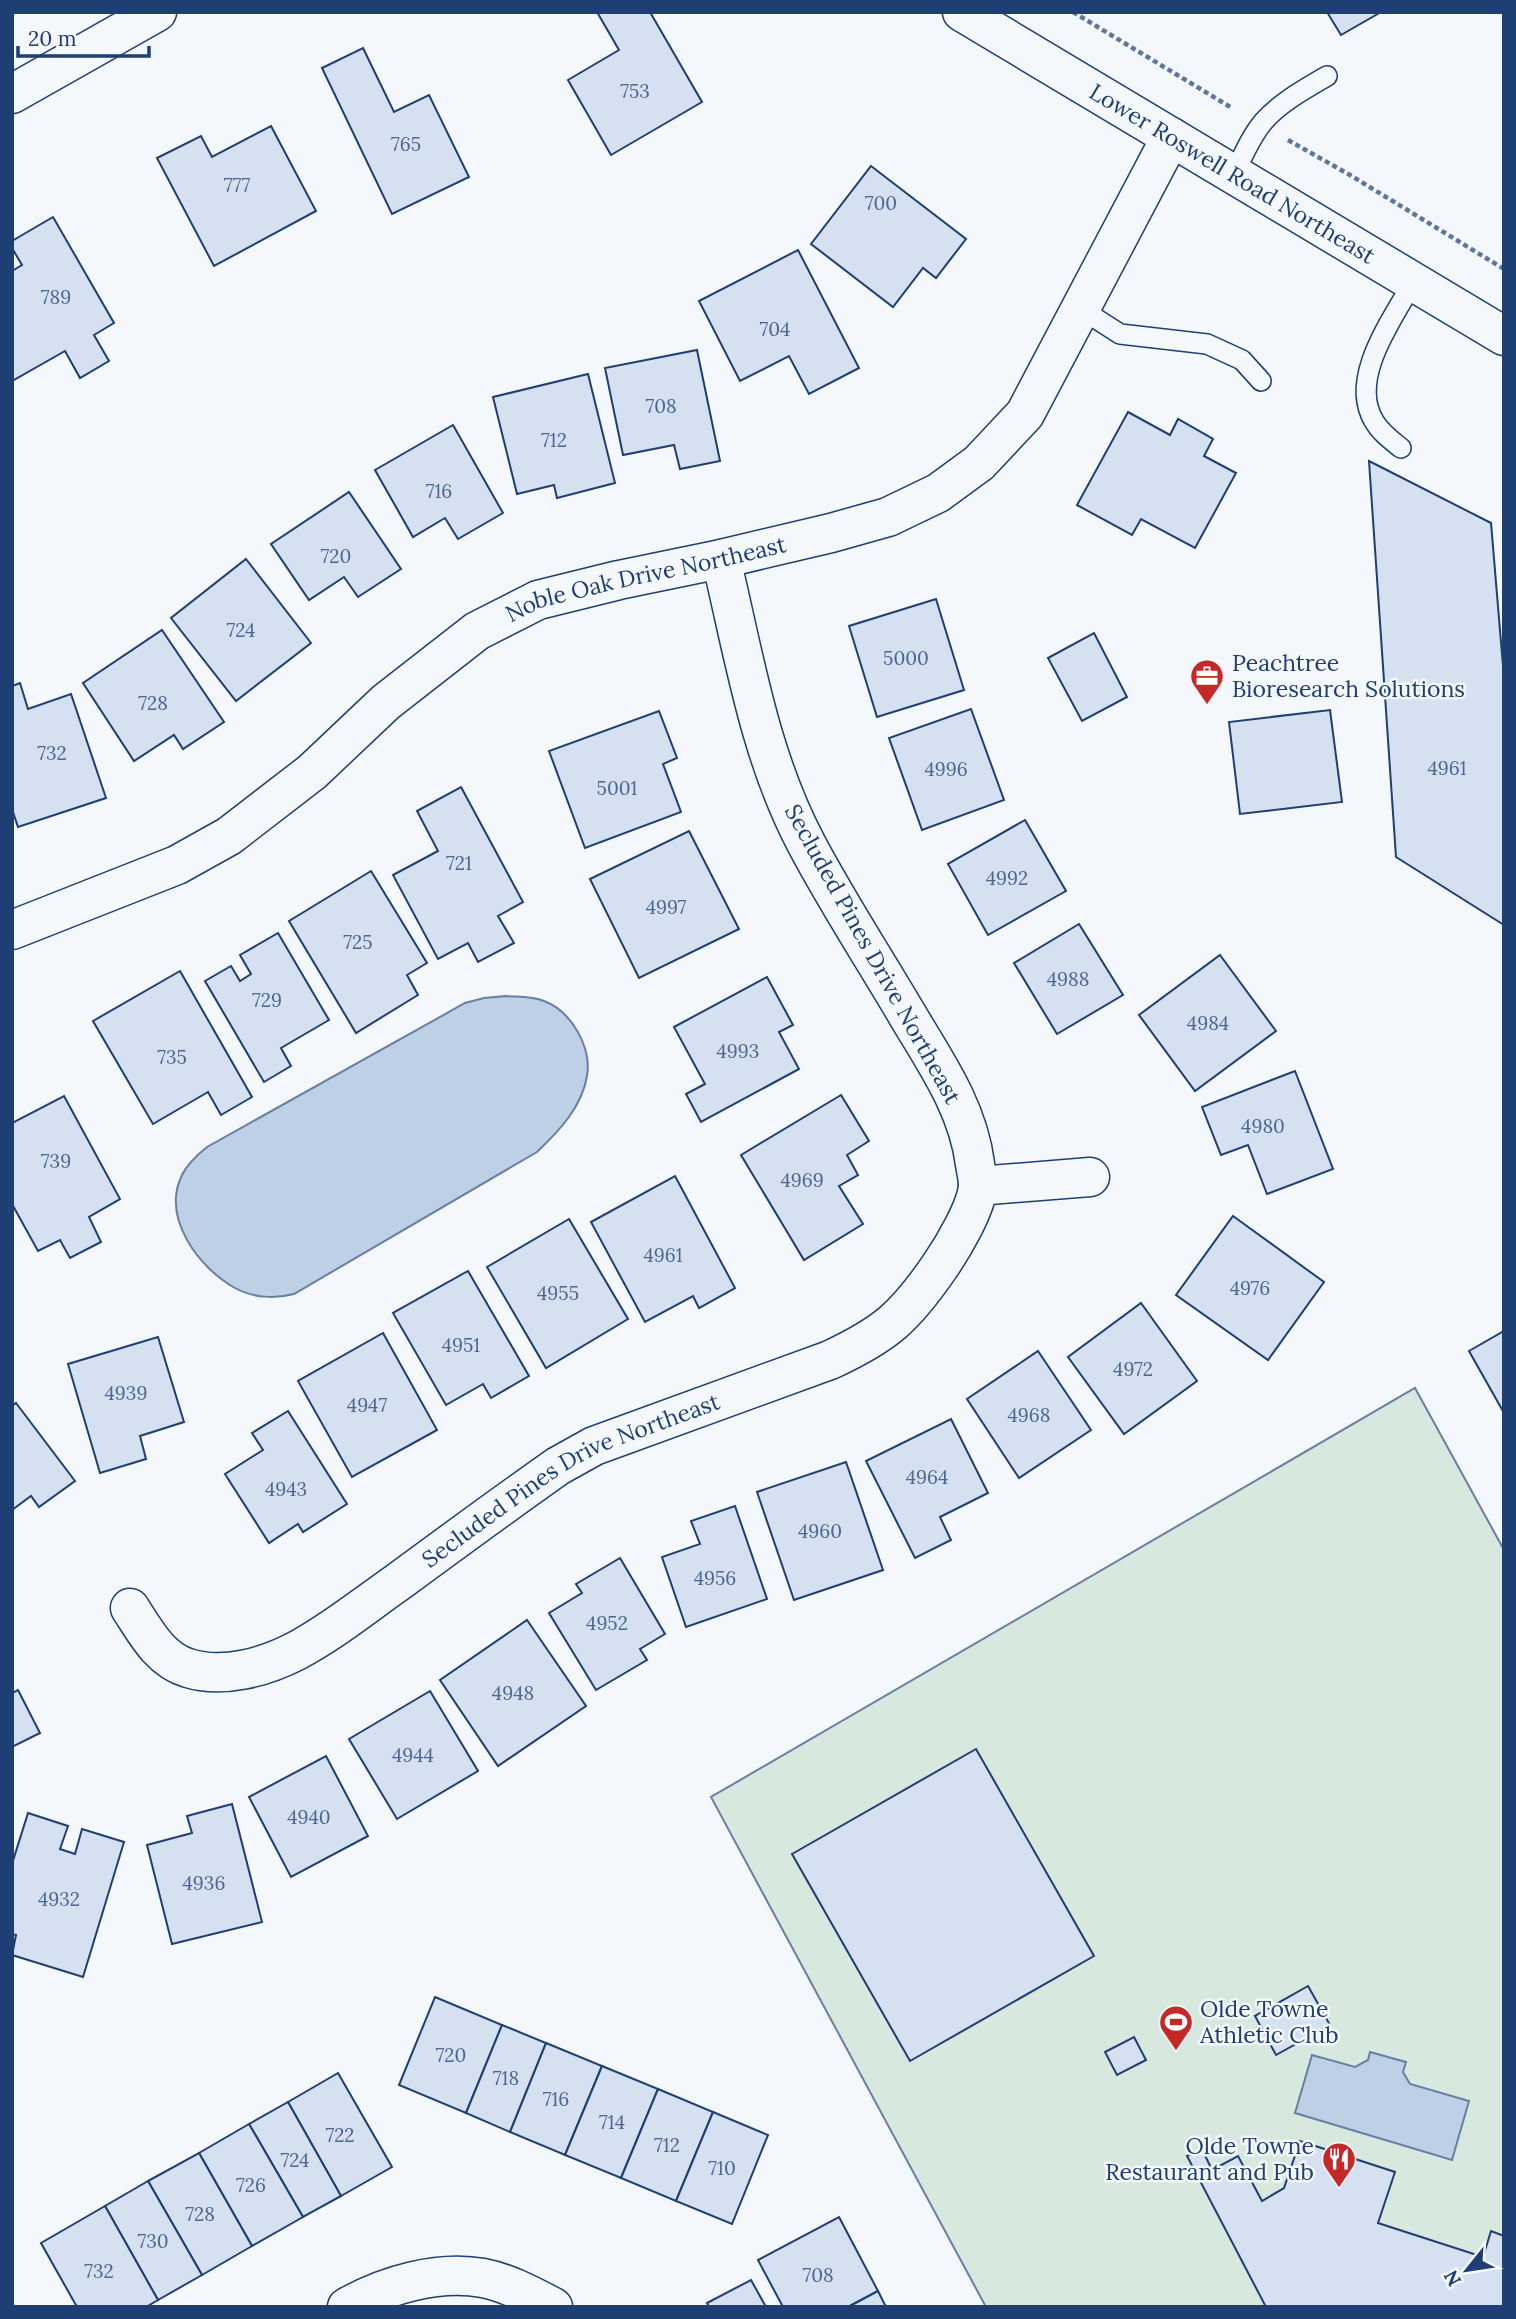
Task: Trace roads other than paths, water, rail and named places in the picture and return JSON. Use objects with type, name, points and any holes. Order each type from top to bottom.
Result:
[{"type":"street","points":[[12,94],[157,12]]},
{"type":"street","name":"Lower Roswell Road Northeast","points":[[962,12],[1504,336]]},
{"type":"street","name":"Noble Oak Drive Northeast","points":[[12,930],[177,865],[229,836],[312,772],[386,702],[477,631],[538,600],[721,559],[888,517],[938,494],[979,463],[1025,414],[1171,137]]},
{"type":"street","name":"Secluded Pines Drive Northeast","points":[[130,1608],[149,1637],[167,1657],[187,1668],[219,1673],[252,1667],[296,1651],[353,1614],[558,1466],[594,1446],[830,1360],[875,1337],[893,1325],[920,1296],[966,1224],[978,1186],[972,1142],[956,1096],[806,842],[774,771],[752,696],[721,559]]},
{"type":"street","points":[[978,1186],[1090,1177]]},
{"type":"street","points":[[346,2307],[397,2285],[439,2277],[481,2278],[517,2288],[553,2307]]},
{"type":"lane","points":[[1234,174],[1264,121],[1280,106],[1327,76]]},
{"type":"lane","points":[[1401,448],[1387,438],[1373,421],[1367,403],[1367,381],[1371,359],[1413,282]]},
{"type":"lane","points":[[1081,309],[1120,334],[1207,345],[1242,360],[1261,381]]},
{"type":"water","points":[[506,996],[535,998],[554,1006],[578,1031],[586,1053],[587,1076],[580,1098],[561,1127],[537,1152],[294,1294],[264,1297],[249,1294],[222,1279],[197,1255],[187,1240],[176,1208],[182,1175],[203,1150],[465,1003]]},
{"type":"water","points":[[1370,2052],[1406,2062],[1403,2072],[1410,2084],[1469,2101],[1452,2160],[1295,2113],[1312,2055],[1355,2067],[1368,2060]]},
{"type":"place","name":"Peachtree Bioresearch Solutions","points":[[1207,706]]},
{"type":"place","name":"Olde Towne Athletic Club","points":[[1176,2052]]},
{"type":"place","name":"Olde Towne Restaurant and Pub","points":[[1339,2189]]}]
